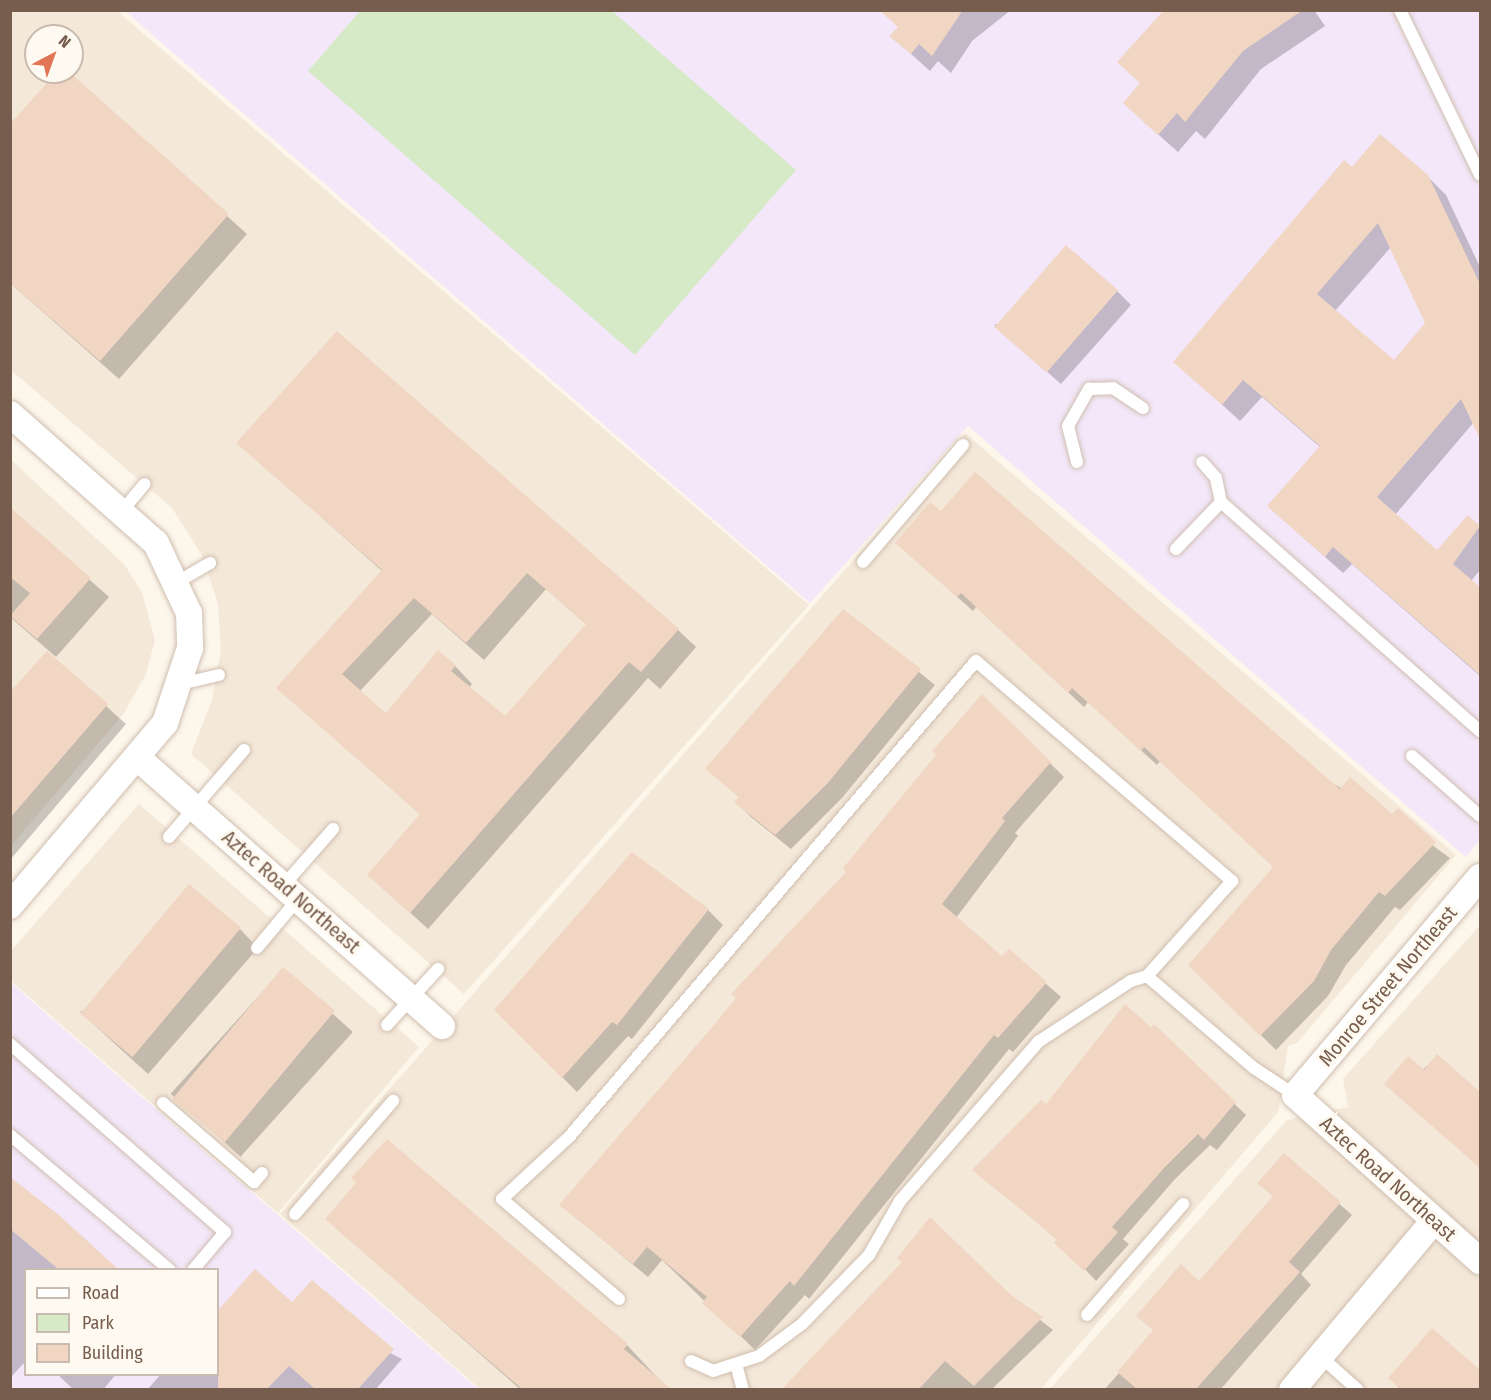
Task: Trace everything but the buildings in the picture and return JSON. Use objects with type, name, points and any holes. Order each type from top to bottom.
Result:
[{"type":"street","points":[[10,414],[117,505],[156,543],[178,581],[189,613],[190,648],[180,684],[165,723],[139,759],[10,906]]},
{"type":"street","name":"Aztec Road Northeast","points":[[139,759],[442,1026]]},
{"type":"street","name":"Monroe Street Northeast","points":[[1295,1095],[1480,877]]},
{"type":"street","name":"Aztec Road Northeast","points":[[1295,1095],[1480,1262]]},
{"type":"street","points":[[1292,1389],[1434,1221]]},
{"type":"lane","points":[[1400,10],[1480,176]]},
{"type":"lane","points":[[1077,462],[1068,426],[1089,389],[1113,388],[1143,408]]},
{"type":"lane","points":[[863,562],[963,445]]},
{"type":"lane","points":[[1202,462],[1216,478],[1221,502],[1480,731]]},
{"type":"lane","points":[[117,505],[145,484]]},
{"type":"lane","points":[[1176,549],[1221,502]]},
{"type":"lane","points":[[178,581],[210,563]]},
{"type":"lane","points":[[620,1299],[502,1199],[569,1137],[976,661],[1232,881],[1147,976],[1100,997],[1038,1042],[900,1201],[869,1256],[802,1324],[759,1356],[736,1364],[713,1371],[691,1361]]},
{"type":"lane","points":[[180,684],[219,675]]},
{"type":"lane","points":[[169,837],[244,750]]},
{"type":"lane","points":[[1412,756],[1480,816]]},
{"type":"lane","points":[[257,948],[333,829]]},
{"type":"lane","points":[[387,1025],[438,969]]},
{"type":"lane","points":[[1147,976],[1254,1068],[1295,1095]]},
{"type":"lane","points":[[10,1044],[225,1233],[194,1268]]},
{"type":"lane","points":[[295,1214],[393,1101]]},
{"type":"lane","points":[[163,1103],[254,1182],[261,1173]]},
{"type":"lane","points":[[10,1135],[169,1268]]},
{"type":"lane","points":[[1087,1315],[1183,1204]]},
{"type":"lane","points":[[1320,1356],[1358,1389]]},
{"type":"lane","points":[[736,1364],[743,1389]]},
{"type":"shaded area","points":[[11,11],[117,11],[809,605],[464,994],[191,754],[212,700],[221,650],[218,604],[202,555],[172,508],[11,370]]},
{"type":"shaded area","points":[[125,11],[1480,11],[1480,840],[1466,857],[968,426],[810,603]]},
{"type":"shaded area","points":[[965,433],[1456,855],[1297,1043],[1288,1046],[1278,1112],[1041,1389],[480,1389],[280,1214]]},
{"type":"shaded area","points":[[11,460],[124,564],[142,592],[155,640],[146,674],[124,713],[11,846]]},
{"type":"shaded area","points":[[139,804],[419,1047],[278,1213],[11,981],[11,951]]},
{"type":"shaded area","points":[[1480,925],[1480,1389],[1049,1390],[1287,1120],[1348,1107],[1343,1079]]},
{"type":"shaded area","points":[[11,983],[478,1389],[11,1389]]},
{"type":"green space","points":[[360,11],[612,11],[796,170],[635,355],[308,71]]}]
